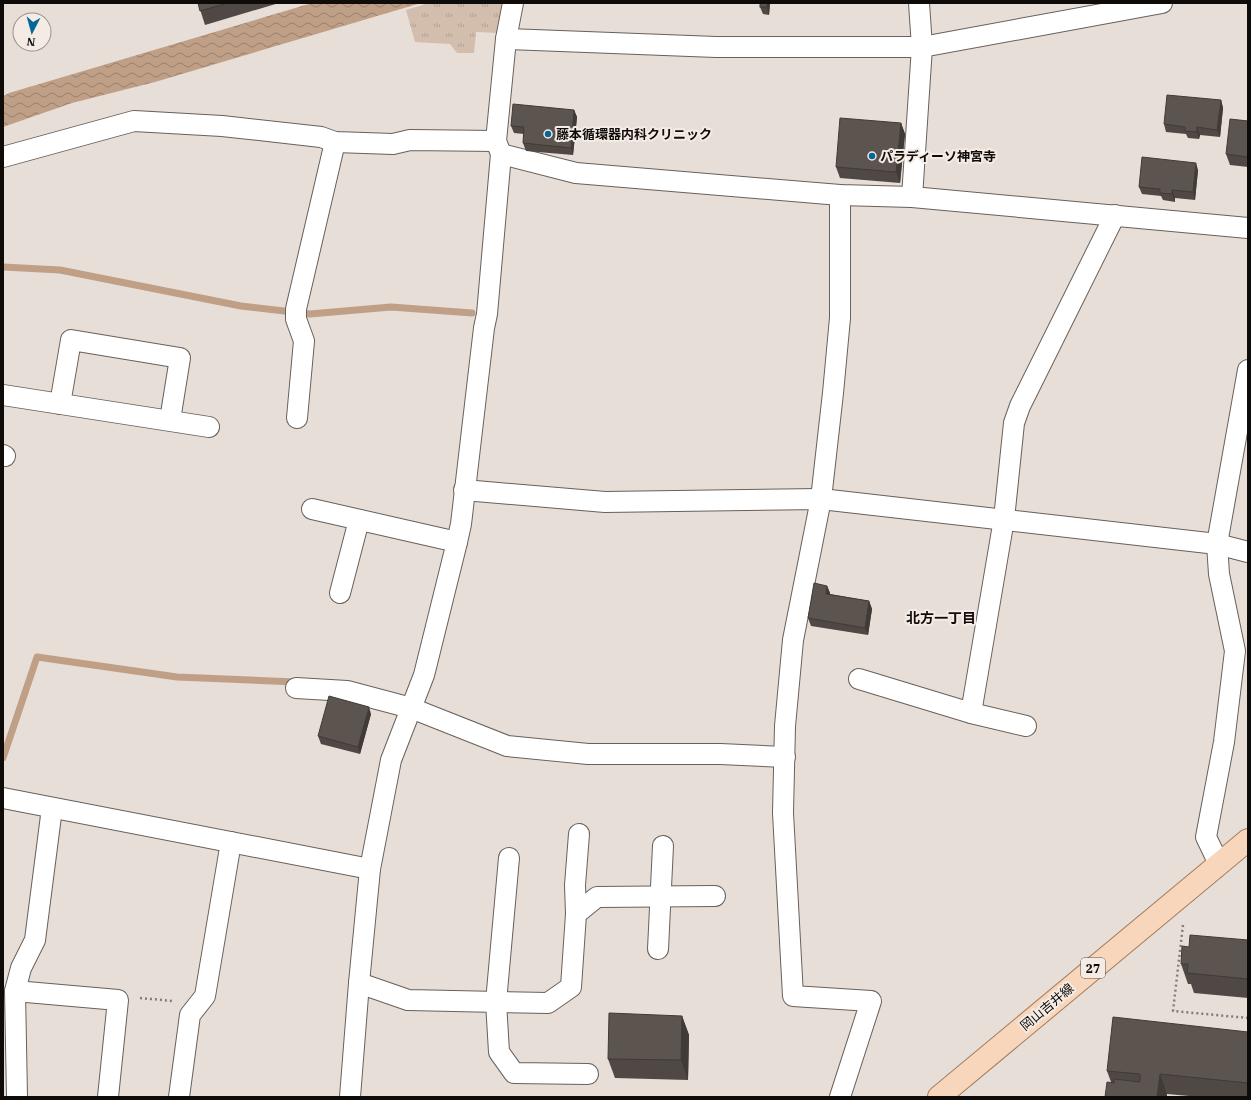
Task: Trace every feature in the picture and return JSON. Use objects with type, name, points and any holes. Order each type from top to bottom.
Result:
[{"type":"main road","name":"岡山吉井線","points":[[939,1097],[1248,840]]},
{"type":"street","points":[[350,1097],[370,869],[391,760],[424,675],[457,542],[460,524],[487,314],[506,39],[513,3]]},
{"type":"street","points":[[912,197],[922,47],[919,3]]},
{"type":"street","points":[[506,39],[716,47],[922,47],[1162,3]]},
{"type":"street","points":[[3,157],[134,121],[229,127],[321,137],[335,142],[394,144],[410,140],[499,148],[576,173],[840,195],[912,197],[1248,228]]},
{"type":"street","points":[[297,418],[304,341],[296,314],[335,142]]},
{"type":"street","points":[[840,195],[840,318],[821,499],[793,640],[786,726],[783,813],[793,996],[870,1001],[840,1097]]},
{"type":"street","points":[[971,713],[1004,519],[1014,422],[1020,406],[1115,215]]},
{"type":"street","points":[[60,404],[71,340],[180,358],[170,420]]},
{"type":"street","points":[[1218,864],[1206,837],[1224,742],[1235,652],[1219,574],[1217,544],[1248,370]]},
{"type":"street","points":[[3,395],[209,426]]},
{"type":"street","points":[[464,490],[605,502],[821,499],[1217,544],[1248,552]]},
{"type":"street","points":[[312,509],[457,542]]},
{"type":"street","points":[[340,594],[359,520]]},
{"type":"street","points":[[859,679],[971,713],[1026,726]]},
{"type":"street","points":[[296,688],[347,691],[411,708],[507,746],[588,754],[720,754],[785,757]]},
{"type":"street","points":[[3,798],[370,869]]},
{"type":"street","points":[[17,1097],[15,990],[21,968],[34,940],[52,808]]},
{"type":"street","points":[[359,983],[408,1000],[548,1003],[571,987],[576,914],[575,885],[579,834]]},
{"type":"street","points":[[179,1097],[190,1015],[204,996],[231,842]]},
{"type":"street","points":[[658,949],[663,846]]},
{"type":"street","points":[[509,858],[496,1002],[499,1052],[514,1073],[588,1074]]},
{"type":"street","points":[[576,914],[596,897],[715,896]]},
{"type":"street","points":[[15,990],[118,1000],[108,1097]]},
{"type":"path","points":[[1183,925],[1173,1011],[1248,1018]]},
{"type":"path","points":[[118,1000],[130,997],[198,1004]]},
{"type":"green space","points":[[429,3],[502,3],[499,33],[476,32],[474,53],[457,53],[450,44],[415,42],[406,10]]},
{"type":"water","points":[[312,3],[421,3],[155,82],[72,103],[3,127],[3,96],[9,93]]},
{"type":"building","points":[[198,3],[228,3],[200,11]]},
{"type":"building","points":[[760,3],[767,3],[767,7],[760,7]]},
{"type":"building","points":[[1167,95],[1221,100],[1217,130],[1197,127],[1197,132],[1185,131],[1185,127],[1164,124]]},
{"type":"building","name":"藤本循環器内科クリニック","points":[[513,104],[574,110],[571,148],[523,143],[524,127],[511,126]]},
{"type":"building","name":"パラディーソ神宮寺","points":[[840,118],[901,123],[896,172],[836,167]]},
{"type":"building","points":[[1230,119],[1248,121],[1248,157],[1226,154]]},
{"type":"building","points":[[1142,157],[1196,163],[1193,192],[1172,190],[1172,194],[1160,193],[1160,189],[1139,187]]},
{"type":"building","points":[[814,583],[827,586],[826,594],[869,601],[865,628],[808,618]]},
{"type":"building","points":[[329,696],[369,707],[358,747],[318,736]]},
{"type":"building","points":[[1190,935],[1248,940],[1248,979],[1187,973],[1188,964],[1181,964],[1182,946],[1189,947]]},
{"type":"building","points":[[609,1013],[682,1016],[681,1060],[608,1059]]},
{"type":"building","points":[[1113,1017],[1248,1032],[1248,1083],[1160,1074],[1157,1097],[1105,1097],[1107,1082],[1114,1083],[1114,1079],[1140,1082],[1140,1074],[1107,1071]]},
{"type":"waterway","points":[[3,267],[60,270],[241,306],[310,314],[391,307],[472,313]]},
{"type":"waterway","points":[[3,758],[37,657],[177,677],[296,682]]},
{"type":"place","name":"藤本循環器内科クリニック","points":[[548,134]]},
{"type":"place","name":"パラディーソ神宮寺","points":[[872,156]]},
{"type":"district","name":"北方一丁目","points":[[941,618]]}]
